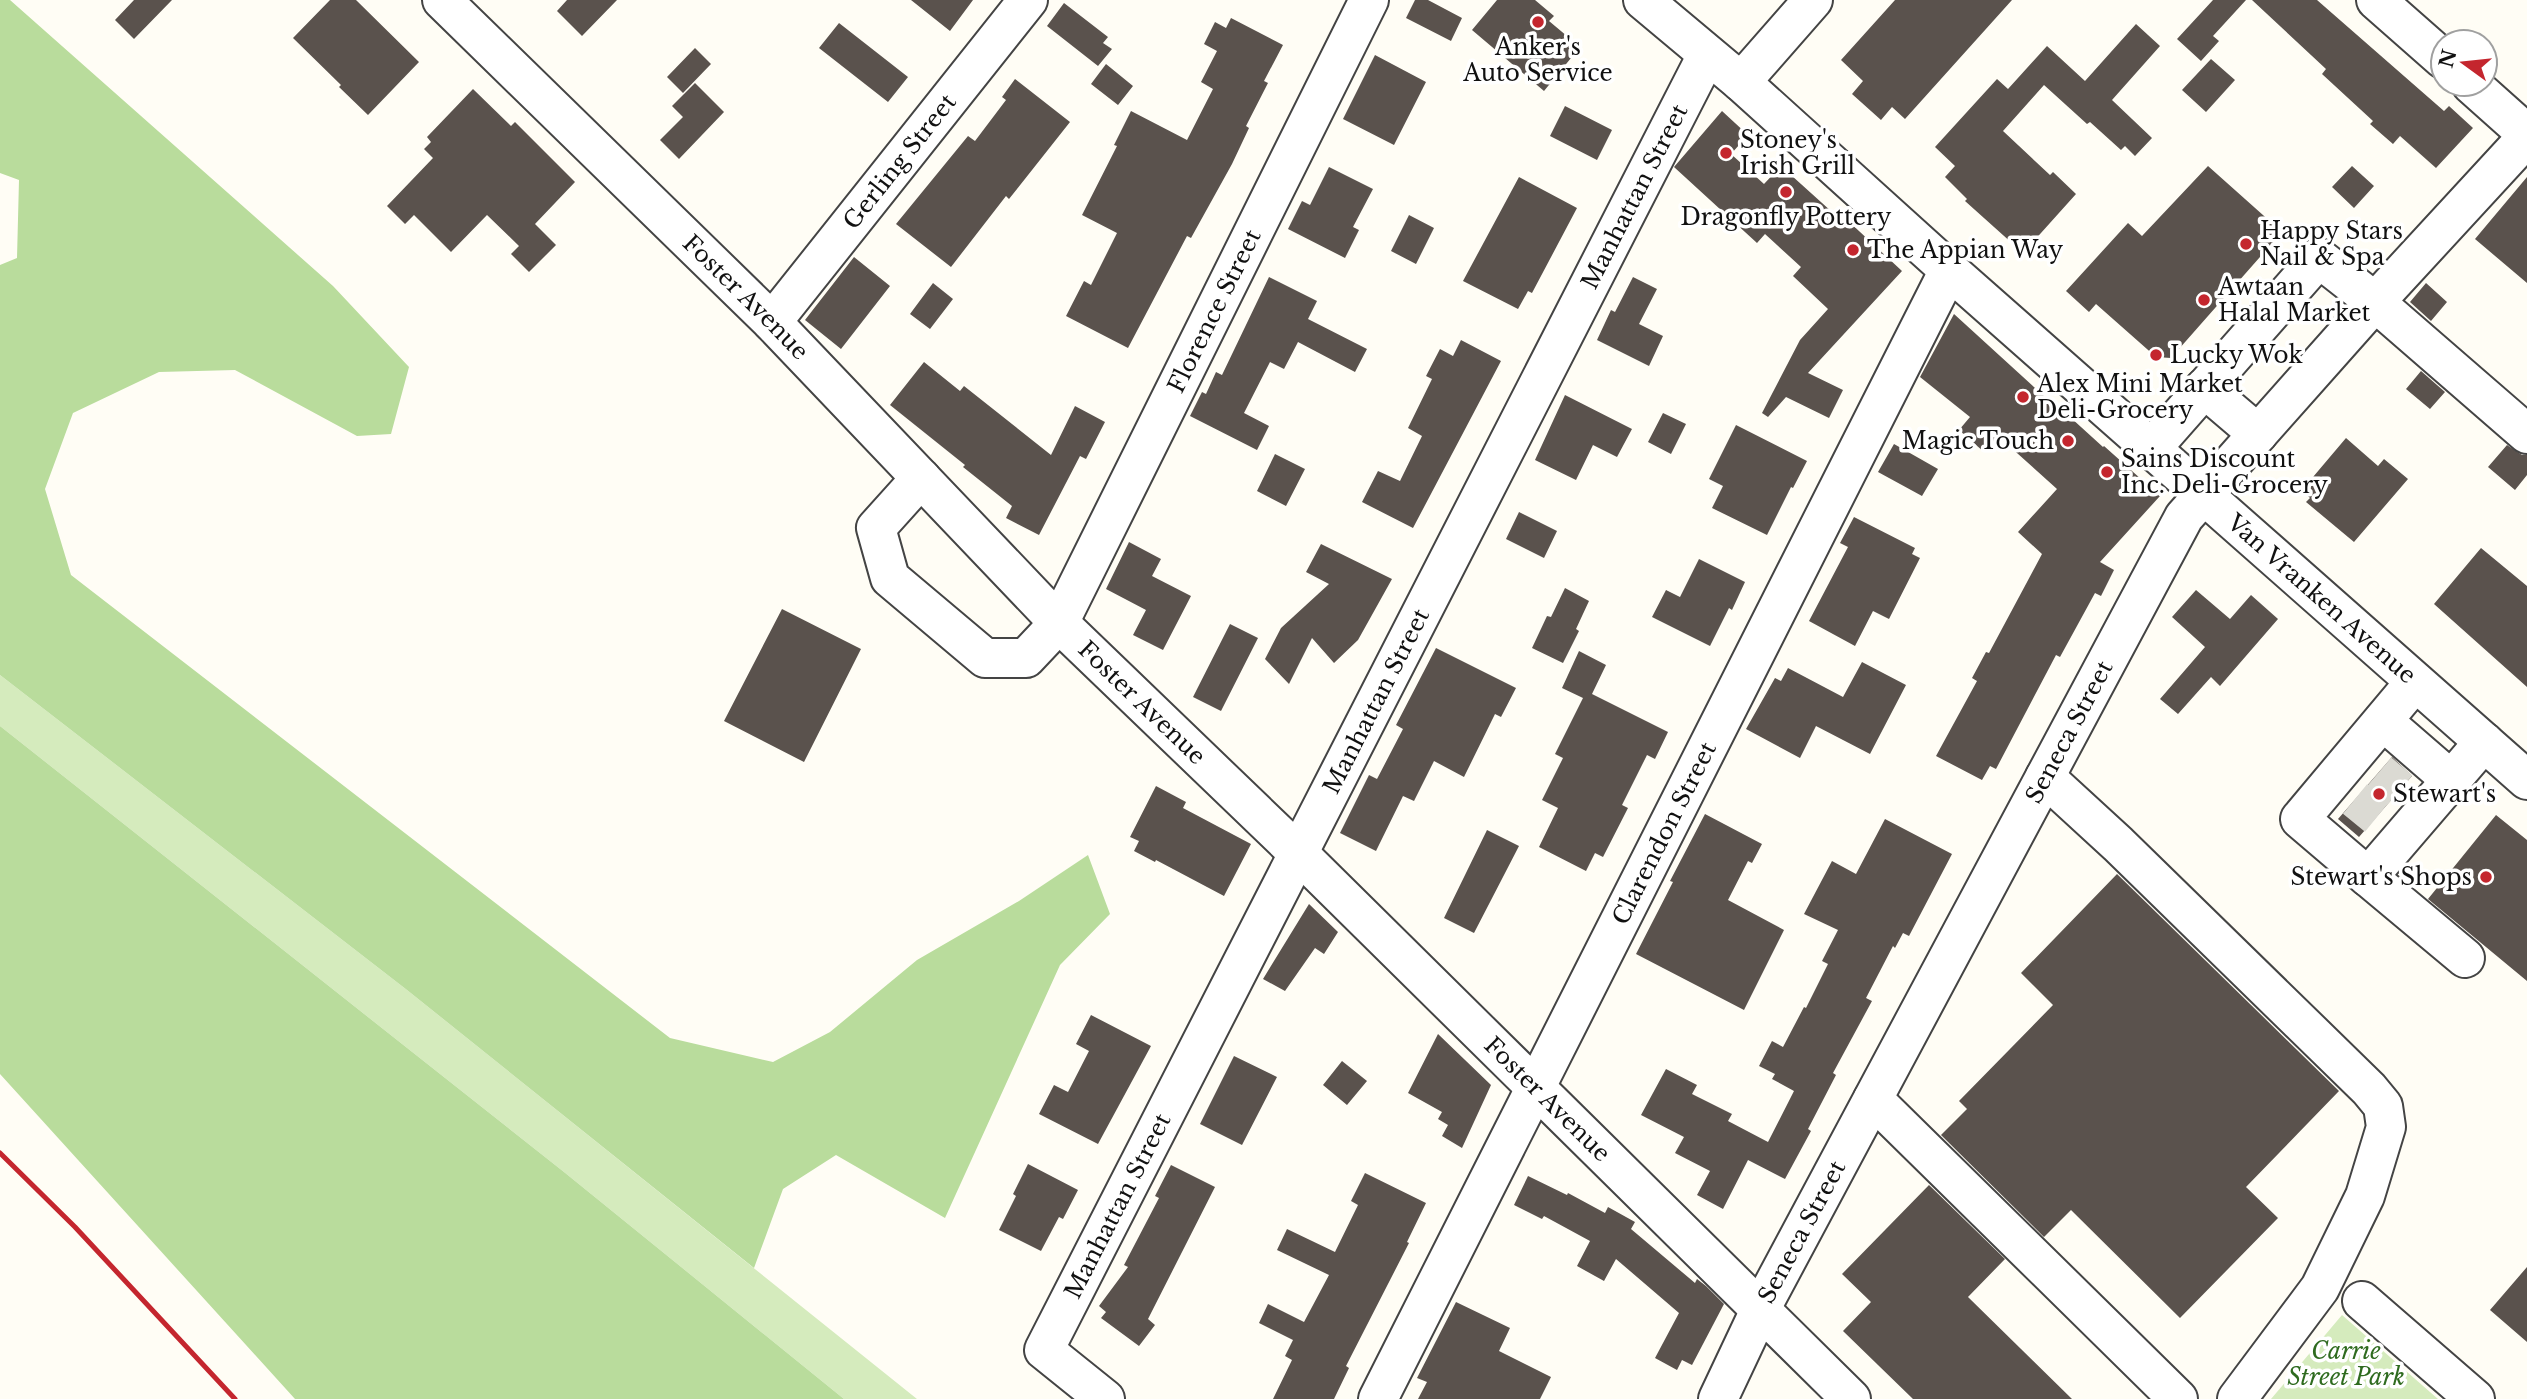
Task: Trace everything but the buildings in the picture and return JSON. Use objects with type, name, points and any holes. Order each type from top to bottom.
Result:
[{"type":"street","name":"Foster Avenue","points":[[442,0],[772,322],[1059,623],[1297,852],[1851,1399]]},
{"type":"street","name":"Gerling Street","points":[[772,322],[1028,0]]},
{"type":"street","name":"Florence Street","points":[[920,478],[876,528],[890,578],[985,658],[1026,658],[1059,623],[1368,0]]},
{"type":"street","name":"Van Vranken Avenue","points":[[1643,0],[1741,82],[1949,270],[2527,780]]},
{"type":"street","points":[[1741,82],[1813,0]]},
{"type":"street","points":[[2376,0],[2429,47]]},
{"type":"street","name":"Manhattan Street","points":[[1105,1399],[1044,1350],[1707,55]]},
{"type":"street","points":[[2486,98],[2527,135]]},
{"type":"street","name":"Seneca Street","points":[[1718,1399],[1760,1310],[2184,517],[2527,135]]},
{"type":"street","points":[[2151,449],[2319,258],[2375,302],[2527,435]]},
{"type":"street","name":"Clarendon Street","points":[[1378,1399],[1949,270]]},
{"type":"street","points":[[2204,388],[2258,434]]},
{"type":"street","points":[[2368,877],[2378,795],[2383,721],[2415,682]]},
{"type":"street","points":[[2383,721],[2451,780]]},
{"type":"street","points":[[2465,958],[2300,819],[2378,795],[2451,780],[2484,742]]},
{"type":"street","points":[[2045,777],[2118,844],[2350,1070],[2383,1106],[2386,1127],[2365,1196],[2320,1287],[2237,1399]]},
{"type":"street","points":[[1873,1099],[2178,1399]]},
{"type":"street","points":[[2362,1301],[2475,1399]]},
{"type":"green space","points":[[0,0],[10,0],[333,286],[409,367],[391,434],[357,436],[235,370],[159,372],[73,413],[45,489],[71,575],[670,1038],[773,1062],[830,1032],[917,960],[1019,901],[1088,855],[1110,914],[1060,965],[945,1218],[836,1155],[783,1189],[754,1268],[407,990],[0,675],[0,265],[17,258],[19,180],[0,173]]},
{"type":"green space","points":[[0,675],[407,990],[917,1399],[844,1399],[564,1172],[0,726]]},
{"type":"green space","points":[[0,726],[564,1172],[844,1399],[295,1399],[0,1074]]},
{"type":"green space","name":"Carrie Street Park","points":[[2342,1315],[2438,1399],[2271,1399]]},
{"type":"tunnel","points":[[2379,772],[2400,790]]},
{"type":"tunnel","points":[[2355,799],[2377,817]]},
{"type":"railway","points":[[0,1153],[75,1227],[235,1399]]},
{"type":"place","name":"Anker's Auto Service","points":[[1538,22]]},
{"type":"place","name":"Stoney's Irish Grill","points":[[1726,153]]},
{"type":"place","name":"Dragonfly Pottery","points":[[1786,192]]},
{"type":"place","name":"Happy Stars Nail & Spa","points":[[2246,244]]},
{"type":"place","name":"The Appian Way","points":[[1853,250]]},
{"type":"place","name":"Awtaan Halal Market","points":[[2204,300]]},
{"type":"place","name":"Lucky Wok","points":[[2156,355]]},
{"type":"place","name":"Alex Mini Market Deli-Grocery","points":[[2023,397]]},
{"type":"place","name":"Magic Touch","points":[[2068,441]]},
{"type":"place","name":"Sains Discount Inc. Deli-Grocery","points":[[2107,472]]},
{"type":"place","name":"Stewart's","points":[[2379,794]]},
{"type":"place","name":"Stewart's Shops","points":[[2486,877]]}]
